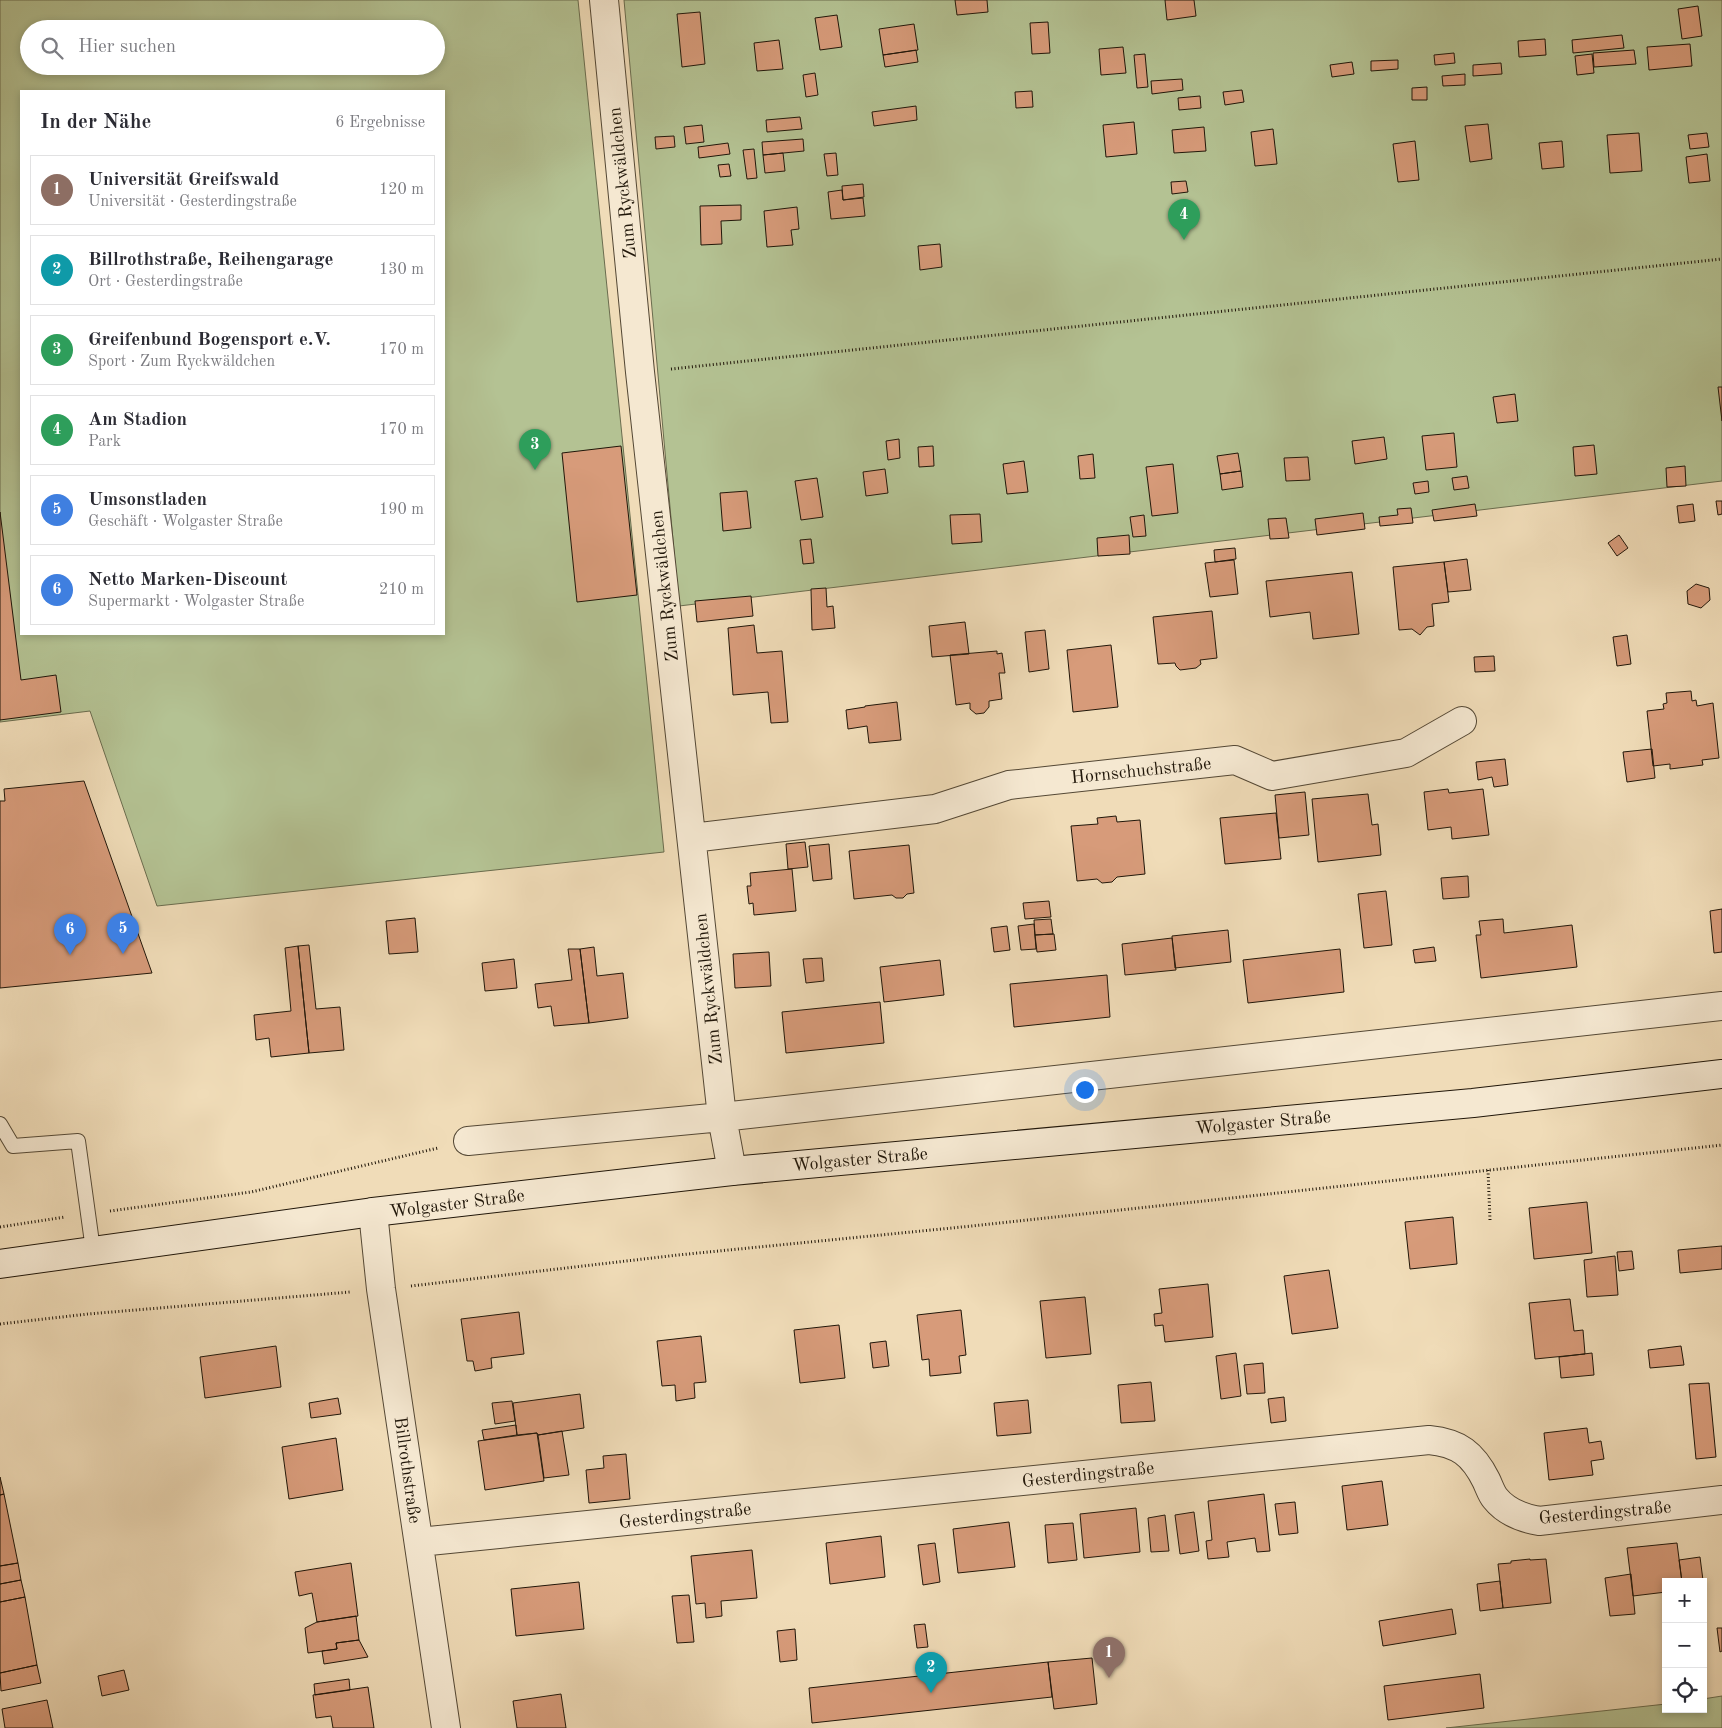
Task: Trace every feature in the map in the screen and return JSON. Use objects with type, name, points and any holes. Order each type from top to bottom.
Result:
[{"type":"street","name":"Zum Ryckwäldchen","points":[[604,0],[640,372],[722,1117],[732,1171]]},
{"type":"street","name":"Hornschuchstraße","points":[[692,838],[935,809],[1008,785],[1235,760],[1272,776],[1406,754],[1462,721]]},
{"type":"street","points":[[468,1141],[722,1117],[1722,1006]]},
{"type":"street","name":"Wolgaster Straße","points":[[0,1264],[373,1212],[732,1171],[1473,1103],[1722,1074]]},
{"type":"street","name":"Billrothstraße","points":[[373,1212],[381,1289],[446,1728]]},
{"type":"street","name":"Gesterdingstraße","points":[[419,1542],[1429,1440],[1445,1441],[1458,1446],[1474,1459],[1494,1497],[1511,1512],[1524,1518],[1538,1521],[1722,1500]]},
{"type":"lane","points":[[0,1124],[13,1146],[78,1141],[93,1250]]},
{"type":"path","points":[[640,372],[1722,259]]},
{"type":"path","points":[[0,1227],[251,1192],[468,1141]]},
{"type":"path","points":[[0,1324],[88,1314],[381,1289],[678,1255],[972,1226],[1722,1145]]},
{"type":"path","points":[[1488,1170],[1490,1220]]},
{"type":"green space","points":[[0,0],[578,0],[664,852],[157,906],[90,711],[0,722]]},
{"type":"green space","points":[[624,0],[1722,0],[1722,481],[679,606]]},
{"type":"green space","points":[[1722,1696],[1722,1728],[1446,1728],[1662,1704],[1662,1713],[1707,1713],[1707,1698]]},
{"type":"building","points":[[955,0],[987,0],[988,12],[957,15]]},
{"type":"building","points":[[1165,0],[1194,0],[1196,16],[1167,20]]},
{"type":"building","points":[[1698,6],[1702,36],[1682,39],[1678,9]]},
{"type":"building","points":[[700,12],[705,64],[682,67],[677,14]]},
{"type":"building","points":[[837,15],[842,47],[820,50],[815,18]]},
{"type":"building","points":[[1048,22],[1050,53],[1032,54],[1030,23]]},
{"type":"building","points":[[914,24],[918,50],[883,55],[879,29]]},
{"type":"building","points":[[1622,35],[1624,48],[1573,53],[1572,40]]},
{"type":"building","points":[[1545,39],[1546,55],[1519,57],[1518,41]]},
{"type":"building","points":[[779,40],[783,69],[757,71],[754,43]]},
{"type":"building","points":[[1690,44],[1692,66],[1649,70],[1647,47]]},
{"type":"building","points":[[1123,47],[1126,73],[1101,75],[1099,49]]},
{"type":"building","points":[[916,50],[918,62],[885,67],[883,55]]},
{"type":"building","points":[[1634,50],[1636,64],[1594,67],[1593,53]]},
{"type":"building","points":[[1454,53],[1455,63],[1435,65],[1434,55]]},
{"type":"building","points":[[1145,54],[1148,87],[1137,88],[1134,55]]},
{"type":"building","points":[[1592,54],[1594,73],[1577,75],[1575,56]]},
{"type":"building","points":[[1398,60],[1398,69],[1371,71],[1371,61]]},
{"type":"building","points":[[1352,62],[1354,74],[1332,77],[1330,65]]},
{"type":"building","points":[[1501,63],[1502,74],[1473,76],[1473,65]]},
{"type":"building","points":[[815,73],[818,95],[806,97],[803,75]]},
{"type":"building","points":[[1465,74],[1465,85],[1443,86],[1442,76]]},
{"type":"building","points":[[1182,79],[1183,90],[1152,94],[1151,81]]},
{"type":"building","points":[[1427,87],[1427,100],[1412,100],[1412,88]]},
{"type":"building","points":[[1242,90],[1244,102],[1225,105],[1223,92]]},
{"type":"building","points":[[1032,91],[1033,107],[1016,108],[1015,92]]},
{"type":"building","points":[[1200,96],[1201,108],[1179,110],[1178,98]]},
{"type":"building","points":[[916,106],[917,120],[874,126],[872,112]]},
{"type":"building","points":[[800,117],[802,129],[767,132],[766,120]]},
{"type":"building","points":[[1134,122],[1137,154],[1106,157],[1103,125]]},
{"type":"building","points":[[1488,124],[1492,159],[1470,162],[1465,126]]},
{"type":"building","points":[[702,125],[704,142],[686,144],[684,127]]},
{"type":"building","points":[[1204,127],[1206,151],[1174,153],[1172,130]]},
{"type":"building","points":[[1273,129],[1277,164],[1255,166],[1251,132]]},
{"type":"building","points":[[1639,133],[1642,171],[1610,173],[1607,135]]},
{"type":"building","points":[[1707,133],[1709,147],[1690,149],[1688,135]]},
{"type":"building","points":[[674,136],[675,147],[656,149],[655,137]]},
{"type":"building","points":[[803,139],[804,151],[763,155],[762,142]]},
{"type":"building","points":[[1415,141],[1419,180],[1398,182],[1393,144]]},
{"type":"building","points":[[1562,141],[1564,167],[1542,169],[1539,143]]},
{"type":"building","points":[[728,143],[730,154],[699,158],[698,147]]},
{"type":"building","points":[[754,149],[757,178],[747,179],[743,150]]},
{"type":"building","points":[[783,153],[785,171],[765,173],[763,155]]},
{"type":"building","points":[[836,153],[838,175],[827,176],[824,154]]},
{"type":"building","points":[[1707,154],[1710,181],[1689,183],[1686,157]]},
{"type":"building","points":[[729,164],[731,176],[720,177],[718,165]]},
{"type":"building","points":[[1186,181],[1188,192],[1172,194],[1171,182]]},
{"type":"building","points":[[863,184],[864,197],[843,200],[842,186]]},
{"type":"building","points":[[842,190],[843,200],[863,198],[865,216],[831,219],[828,192]]},
{"type":"building","points":[[741,205],[741,220],[721,221],[722,244],[701,245],[700,206]]},
{"type":"building","points":[[797,207],[799,229],[791,230],[793,245],[767,247],[764,211]]},
{"type":"building","points":[[940,244],[942,267],[920,270],[918,246]]},
{"type":"building","points":[[1718,387],[1722,387],[1722,421]]},
{"type":"building","points":[[1515,394],[1518,421],[1497,423],[1493,397]]},
{"type":"building","points":[[1454,433],[1457,467],[1426,470],[1422,436]]},
{"type":"building","points":[[1384,437],[1387,459],[1355,464],[1352,441]]},
{"type":"building","points":[[899,439],[900,458],[888,460],[886,441]]},
{"type":"building","points":[[1594,445],[1597,474],[1575,476],[1573,447]]},
{"type":"building","points":[[621,446],[637,595],[577,602],[562,453]]},
{"type":"building","points":[[933,446],[934,466],[919,467],[918,447]]},
{"type":"building","points":[[1238,453],[1241,471],[1220,474],[1217,456]]},
{"type":"building","points":[[1093,454],[1095,478],[1080,479],[1078,456]]},
{"type":"building","points":[[1308,457],[1310,480],[1286,481],[1284,458]]},
{"type":"building","points":[[1024,461],[1028,492],[1007,494],[1003,464]]},
{"type":"building","points":[[1173,464],[1178,513],[1152,516],[1146,467]]},
{"type":"building","points":[[1685,466],[1686,486],[1667,487],[1666,468]]},
{"type":"building","points":[[885,469],[888,493],[866,496],[863,472]]},
{"type":"building","points":[[1241,471],[1243,487],[1222,490],[1220,474]]},
{"type":"building","points":[[1467,476],[1469,488],[1454,490],[1452,478]]},
{"type":"building","points":[[817,478],[823,517],[801,520],[795,481]]},
{"type":"building","points":[[1428,481],[1429,492],[1415,494],[1413,483]]},
{"type":"building","points":[[747,491],[751,528],[723,531],[720,493]]},
{"type":"building","points":[[1716,501],[1722,501],[1722,514],[1718,515]]},
{"type":"building","points":[[1475,504],[1477,516],[1434,521],[1432,510]]},
{"type":"building","points":[[1693,504],[1695,521],[1679,523],[1677,506]]},
{"type":"building","points":[[1411,508],[1413,523],[1380,526],[1379,517],[1398,515],[1397,509]]},
{"type":"building","points":[[0,512],[21,680],[56,675],[61,712],[0,720]]},
{"type":"building","points":[[1363,513],[1365,529],[1317,535],[1315,519]]},
{"type":"building","points":[[980,514],[982,542],[952,544],[950,515]]},
{"type":"building","points":[[1144,515],[1146,536],[1133,537],[1130,517]]},
{"type":"building","points":[[1286,518],[1289,538],[1270,539],[1268,519]]},
{"type":"building","points":[[1129,535],[1130,554],[1098,556],[1097,538]]},
{"type":"building","points":[[1619,535],[1628,548],[1617,556],[1608,543]]},
{"type":"building","points":[[811,539],[814,563],[803,564],[800,540]]},
{"type":"building","points":[[1235,548],[1236,559],[1215,562],[1214,550]]},
{"type":"building","points":[[1467,559],[1471,590],[1448,592],[1444,562]]},
{"type":"building","points":[[1234,560],[1238,594],[1210,597],[1205,563]]},
{"type":"building","points":[[1444,562],[1449,602],[1432,604],[1434,626],[1427,627],[1420,635],[1412,629],[1399,630],[1393,567]]},
{"type":"building","points":[[1352,572],[1359,634],[1313,639],[1310,612],[1270,617],[1266,581]]},
{"type":"building","points":[[1696,584],[1709,588],[1710,600],[1701,608],[1688,604],[1687,591]]},
{"type":"building","points":[[826,588],[827,607],[833,606],[835,628],[812,630],[811,589]]},
{"type":"building","points":[[751,596],[753,616],[697,622],[695,601]]},
{"type":"building","points":[[1212,611],[1217,658],[1200,660],[1201,664],[1196,668],[1180,670],[1175,663],[1158,664],[1153,617]]},
{"type":"building","points":[[965,622],[969,654],[932,657],[929,626]]},
{"type":"building","points":[[754,625],[757,653],[782,651],[788,722],[771,723],[768,692],[733,695],[728,628]]},
{"type":"building","points":[[1045,630],[1049,669],[1029,672],[1025,632]]},
{"type":"building","points":[[1627,635],[1631,664],[1617,666],[1613,637]]},
{"type":"building","points":[[1111,645],[1118,707],[1073,712],[1067,650]]},
{"type":"building","points":[[997,651],[997,654],[1002,653],[1005,673],[999,673],[1002,699],[989,701],[989,707],[984,713],[976,714],[970,709],[970,703],[956,705],[950,655]]},
{"type":"building","points":[[1494,656],[1495,671],[1475,672],[1474,657]]},
{"type":"building","points":[[1691,691],[1692,701],[1696,700],[1697,706],[1713,703],[1719,758],[1702,760],[1703,765],[1670,769],[1670,764],[1653,766],[1647,711],[1664,709],[1663,704],[1667,703],[1666,693]]},
{"type":"building","points":[[897,702],[901,740],[869,743],[867,726],[848,729],[846,710]]},
{"type":"building","points":[[1652,749],[1655,778],[1627,782],[1623,752]]},
{"type":"building","points":[[1505,759],[1508,785],[1494,787],[1492,777],[1478,780],[1476,762]]},
{"type":"building","points":[[84,781],[152,973],[0,988],[0,801],[5,801],[4,789]]},
{"type":"building","points":[[1448,789],[1449,793],[1483,789],[1489,835],[1452,839],[1451,827],[1428,830],[1424,792]]},
{"type":"building","points":[[1305,792],[1309,835],[1279,838],[1275,795]]},
{"type":"building","points":[[1368,794],[1372,825],[1378,824],[1381,855],[1318,862],[1312,799]]},
{"type":"building","points":[[1276,813],[1281,859],[1225,864],[1220,818]]},
{"type":"building","points":[[1116,816],[1117,822],[1140,820],[1145,874],[1117,877],[1112,882],[1102,883],[1097,879],[1077,881],[1071,826],[1098,824],[1097,818]]},
{"type":"building","points":[[805,842],[808,867],[788,869],[786,844]]},
{"type":"building","points":[[829,844],[832,879],[813,881],[809,846]]},
{"type":"building","points":[[909,845],[914,893],[907,894],[903,898],[896,898],[892,895],[854,899],[849,851]]},
{"type":"building","points":[[792,869],[796,911],[754,915],[753,903],[749,904],[747,886],[751,886],[750,873]]},
{"type":"building","points":[[1468,876],[1469,897],[1443,899],[1441,878]]},
{"type":"building","points":[[1386,891],[1392,945],[1364,948],[1358,894]]},
{"type":"building","points":[[1049,901],[1051,917],[1025,919],[1023,903]]},
{"type":"building","points":[[1722,909],[1722,952],[1714,953],[1710,911]]},
{"type":"building","points":[[415,918],[418,952],[389,954],[386,921]]},
{"type":"building","points":[[1051,919],[1053,934],[1035,935],[1034,920]]},
{"type":"building","points":[[1503,919],[1504,933],[1572,925],[1577,967],[1481,978],[1476,935],[1481,935],[1479,921]]},
{"type":"building","points":[[1034,924],[1036,949],[1021,950],[1018,926]]},
{"type":"building","points":[[1007,926],[1010,950],[994,952],[991,928]]},
{"type":"building","points":[[1228,930],[1231,962],[1175,968],[1172,936]]},
{"type":"building","points":[[1054,934],[1056,950],[1037,952],[1035,935]]},
{"type":"building","points":[[1172,938],[1176,970],[1125,975],[1122,944]]},
{"type":"building","points":[[309,945],[316,1009],[340,1007],[344,1050],[309,1053],[298,946]]},
{"type":"building","points":[[298,946],[309,1053],[271,1057],[269,1038],[256,1040],[254,1015],[291,1011],[285,948]]},
{"type":"building","points":[[594,947],[597,976],[623,973],[628,1018],[589,1023],[580,949]]},
{"type":"building","points":[[1434,947],[1436,961],[1415,963],[1413,950]]},
{"type":"building","points":[[568,949],[580,949],[589,1023],[554,1026],[551,1006],[538,1008],[535,984],[572,980]]},
{"type":"building","points":[[1340,949],[1344,992],[1248,1003],[1243,960]]},
{"type":"building","points":[[769,952],[771,986],[735,988],[733,954]]},
{"type":"building","points":[[822,958],[824,981],[806,983],[803,959]]},
{"type":"building","points":[[514,959],[517,988],[485,991],[482,963]]},
{"type":"building","points":[[940,960],[944,995],[884,1002],[880,967]]},
{"type":"building","points":[[1107,975],[1110,1017],[1014,1027],[1010,984]]},
{"type":"building","points":[[880,1002],[884,1043],[786,1053],[782,1012]]},
{"type":"building","points":[[1587,1202],[1592,1253],[1534,1259],[1529,1208]]},
{"type":"building","points":[[1453,1217],[1457,1264],[1410,1269],[1405,1222]]},
{"type":"building","points":[[1722,1246],[1722,1269],[1680,1273],[1678,1250]]},
{"type":"building","points":[[1632,1251],[1634,1269],[1619,1271],[1617,1252]]},
{"type":"building","points":[[1615,1256],[1618,1295],[1587,1297],[1584,1260]]},
{"type":"building","points":[[1329,1270],[1338,1328],[1292,1334],[1284,1276]]},
{"type":"building","points":[[1208,1284],[1213,1337],[1165,1342],[1163,1325],[1155,1326],[1154,1314],[1162,1313],[1159,1289]]},
{"type":"building","points":[[1085,1297],[1091,1354],[1046,1358],[1040,1301]]},
{"type":"building","points":[[1570,1299],[1574,1331],[1583,1330],[1585,1354],[1535,1359],[1529,1303]]},
{"type":"building","points":[[961,1310],[966,1355],[959,1356],[961,1373],[930,1376],[929,1359],[922,1360],[917,1315]]},
{"type":"building","points":[[519,1312],[524,1354],[491,1358],[492,1368],[475,1371],[473,1361],[467,1361],[461,1319]]},
{"type":"building","points":[[839,1325],[845,1378],[800,1383],[794,1330]]},
{"type":"building","points":[[701,1336],[706,1382],[694,1383],[695,1398],[676,1401],[675,1385],[662,1386],[657,1341]]},
{"type":"building","points":[[886,1341],[889,1366],[873,1368],[870,1343]]},
{"type":"building","points":[[276,1346],[281,1387],[205,1398],[200,1357]]},
{"type":"building","points":[[1681,1346],[1684,1365],[1650,1368],[1648,1350]]},
{"type":"building","points":[[1236,1353],[1241,1396],[1221,1399],[1216,1356]]},
{"type":"building","points":[[1592,1353],[1594,1375],[1561,1378],[1559,1357]]},
{"type":"building","points":[[1263,1363],[1265,1393],[1247,1394],[1244,1365]]},
{"type":"building","points":[[1151,1382],[1155,1421],[1121,1423],[1118,1385]]},
{"type":"building","points":[[1709,1383],[1716,1457],[1696,1459],[1689,1384]]},
{"type":"building","points":[[580,1394],[584,1428],[538,1435],[537,1433],[517,1435],[513,1403]]},
{"type":"building","points":[[1284,1397],[1286,1421],[1271,1423],[1268,1399]]},
{"type":"building","points":[[338,1398],[341,1414],[311,1418],[309,1403]]},
{"type":"building","points":[[1028,1400],[1031,1433],[997,1436],[994,1403]]},
{"type":"building","points":[[512,1401],[515,1421],[495,1424],[492,1403]]},
{"type":"building","points":[[516,1425],[517,1435],[484,1440],[482,1430]]},
{"type":"building","points":[[1587,1428],[1589,1443],[1601,1441],[1604,1459],[1591,1461],[1593,1475],[1549,1480],[1544,1433]]},
{"type":"building","points":[[562,1431],[569,1475],[544,1478],[538,1435]]},
{"type":"building","points":[[537,1433],[544,1481],[485,1490],[478,1441]]},
{"type":"building","points":[[336,1438],[343,1490],[289,1499],[282,1447]]},
{"type":"building","points":[[626,1454],[630,1499],[589,1503],[586,1470],[604,1468],[603,1456]]},
{"type":"building","points":[[0,1477],[4,1494],[0,1495]]},
{"type":"building","points":[[1382,1481],[1388,1525],[1347,1530],[1342,1486]]},
{"type":"building","points":[[4,1494],[18,1563],[0,1566],[0,1495]]},
{"type":"building","points":[[1264,1494],[1270,1551],[1257,1552],[1255,1538],[1227,1542],[1229,1557],[1208,1559],[1206,1541],[1212,1540],[1208,1501]]},
{"type":"building","points":[[1295,1502],[1298,1533],[1279,1535],[1275,1504]]},
{"type":"building","points":[[1136,1508],[1140,1552],[1084,1558],[1080,1514]]},
{"type":"building","points":[[1194,1512],[1199,1551],[1180,1554],[1175,1515]]},
{"type":"building","points":[[1165,1515],[1169,1551],[1151,1552],[1148,1518]]},
{"type":"building","points":[[1009,1522],[1015,1567],[958,1573],[953,1529]]},
{"type":"building","points":[[1073,1523],[1077,1560],[1048,1563],[1045,1525]]},
{"type":"building","points":[[881,1536],[885,1577],[830,1584],[826,1543]]},
{"type":"building","points":[[935,1543],[940,1582],[923,1585],[918,1545]]},
{"type":"building","points":[[1677,1543],[1681,1578],[1662,1578],[1662,1592],[1633,1596],[1627,1548]]},
{"type":"building","points":[[752,1550],[757,1598],[721,1601],[722,1616],[706,1618],[705,1603],[696,1604],[691,1556]]},
{"type":"building","points":[[1700,1557],[1703,1578],[1681,1578],[1679,1560]]},
{"type":"building","points":[[1530,1559],[1546,1559],[1551,1603],[1503,1608],[1498,1564]]},
{"type":"building","points":[[18,1563],[21,1580],[0,1584],[0,1566]]},
{"type":"building","points":[[351,1563],[358,1616],[317,1622],[312,1593],[299,1596],[295,1572]]},
{"type":"building","points":[[1631,1574],[1635,1614],[1610,1616],[1605,1578]]},
{"type":"building","points":[[21,1580],[25,1597],[0,1602],[0,1584]]},
{"type":"building","points":[[1500,1581],[1503,1608],[1480,1611],[1477,1584]]},
{"type":"building","points":[[579,1582],[584,1629],[516,1636],[511,1589]]},
{"type":"building","points":[[689,1595],[694,1642],[677,1643],[672,1596]]},
{"type":"building","points":[[25,1597],[37,1665],[0,1673],[0,1602]]},
{"type":"building","points":[[1452,1609],[1456,1634],[1383,1646],[1379,1621]]},
{"type":"building","points":[[356,1616],[359,1640],[336,1643],[337,1649],[308,1653],[305,1628],[317,1622]]},
{"type":"building","points":[[925,1624],[928,1647],[917,1648],[914,1625]]},
{"type":"building","points":[[1717,1628],[1722,1628],[1722,1651],[1720,1652]]},
{"type":"building","points":[[795,1629],[797,1660],[780,1662],[777,1631]]},
{"type":"building","points":[[359,1640],[368,1657],[324,1664],[322,1651],[337,1649],[336,1643]]},
{"type":"building","points":[[1092,1658],[1097,1704],[1054,1709],[1048,1662]]},
{"type":"building","points":[[1048,1662],[1052,1697],[812,1723],[809,1688]]},
{"type":"building","points":[[37,1665],[41,1683],[1,1691],[0,1673]]},
{"type":"building","points":[[124,1670],[129,1690],[102,1696],[98,1676]]},
{"type":"building","points":[[1480,1674],[1484,1708],[1388,1720],[1384,1686]]},
{"type":"building","points":[[349,1679],[350,1690],[315,1695],[314,1684]]},
{"type":"building","points":[[368,1687],[374,1728],[333,1728],[331,1716],[316,1718],[313,1695]]},
{"type":"building","points":[[561,1694],[566,1728],[517,1728],[513,1701]]},
{"type":"building","points":[[47,1700],[53,1728],[5,1728],[2,1709]]},
{"type":"place","name":"Am Stadion","points":[[1184,240]]},
{"type":"place","name":"Greifenbund Bogensport e.V.","points":[[535,470]]},
{"type":"place","name":"Umsonstladen","points":[[123,954]]},
{"type":"place","name":"Netto Marken-Discount","points":[[70,955]]},
{"type":"place","name":"Universität Greifswald","points":[[1109,1678]]},
{"type":"place","name":"Billrothstraße, Reihengarage","points":[[931,1693]]}]
